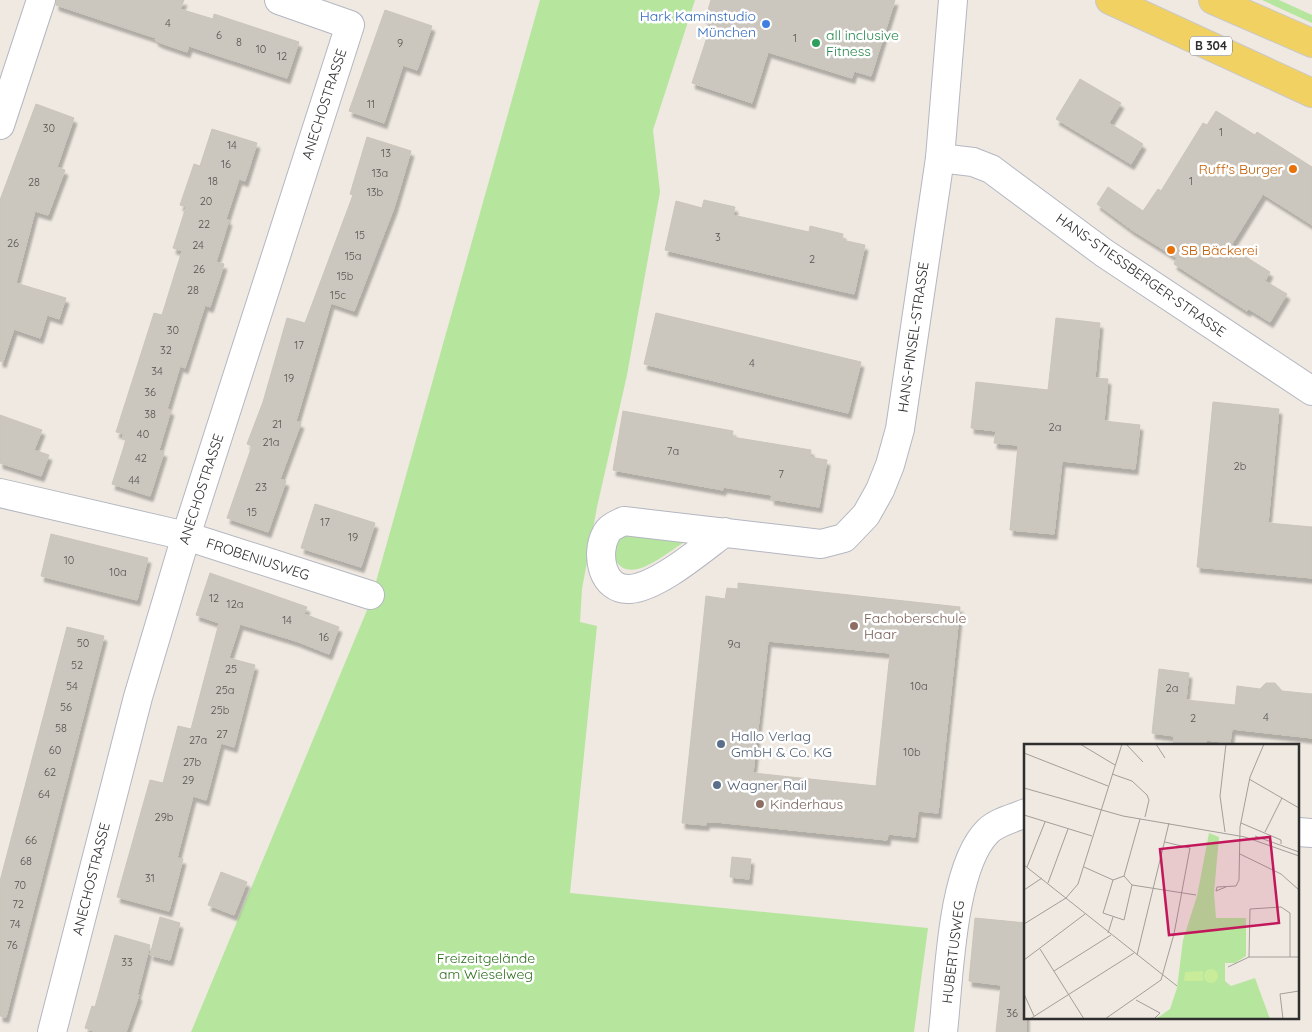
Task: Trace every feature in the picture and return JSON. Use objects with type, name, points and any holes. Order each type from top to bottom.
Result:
[{"type":"main road","name":"B 304","points":[[1110,0],[1312,93]]},
{"type":"main road","points":[[1213,0],[1312,43]]},
{"type":"street","points":[[0,125],[41,0]]},
{"type":"street","name":"ANECHOSTRASSE","points":[[52,1032],[138,697],[186,536],[350,25],[279,0]]},
{"type":"street","name":"HANS-PINSEL-STRASSE","points":[[725,532],[821,544],[844,538],[866,515],[880,490],[890,465],[900,429],[940,158],[953,0]]},
{"type":"street","name":"HANS-STIESSBERGER-STRASSE","points":[[940,158],[973,162],[991,169],[1104,253],[1312,391]]},
{"type":"street","name":"FROBENIUSWEG","points":[[0,493],[186,536],[370,595]]},
{"type":"street","name":"HUBERTUSWEG","points":[[943,1032],[956,905],[965,875],[977,847],[988,831],[1024,815]]},
{"type":"green space","name":"Freizeitgelände am Wieselweg","points":[[540,0],[695,0],[653,130],[660,192],[627,375],[597,507],[582,589],[580,622],[597,626],[570,893],[928,928],[914,1032],[191,1032],[370,603]]},
{"type":"green space","points":[[1262,0],[1279,0],[1312,15],[1312,23]]},
{"type":"green space","points":[[629,535],[682,540],[683,543],[647,566],[628,569],[620,566],[614,557],[617,543],[621,538]]},
{"type":"building","points":[[56,0],[184,0],[180,9],[213,19],[214,14],[299,42],[287,78],[189,46],[187,52],[161,43],[155,40],[156,38],[56,5]]},
{"type":"building","points":[[711,0],[895,0],[871,76],[854,71],[852,78],[768,52],[752,103],[692,83],[711,25],[704,23]]},
{"type":"building","points":[[385,10],[432,26],[417,70],[403,65],[384,123],[349,111]]},
{"type":"building","points":[[1080,79],[1121,103],[1109,123],[1143,144],[1131,164],[1056,119]]},
{"type":"building","points":[[36,104],[74,118],[57,167],[65,170],[48,215],[35,211],[16,283],[66,298],[59,319],[47,315],[40,338],[14,329],[3,362],[0,361],[0,200]]},
{"type":"building","points":[[1216,111],[1255,135],[1257,132],[1312,167],[1312,225],[1263,194],[1230,247],[1270,272],[1265,281],[1287,294],[1270,322],[1249,309],[1247,311],[1174,264],[1177,258],[1132,230],[1097,204],[1108,187],[1143,211],[1158,189],[1161,191],[1203,123],[1207,125]]},
{"type":"building","points":[[212,129],[257,143],[245,181],[239,179],[226,219],[229,220],[216,262],[224,264],[210,307],[205,305],[185,368],[180,366],[167,409],[171,410],[159,450],[164,452],[150,496],[112,484],[126,440],[122,439],[124,434],[116,432],[154,313],[162,315],[182,251],[173,248],[186,207],[180,205],[194,164],[200,166]]},
{"type":"building","points":[[367,137],[411,151],[394,208],[354,311],[331,303],[296,421],[301,423],[280,479],[286,481],[268,532],[227,518],[252,446],[247,444],[263,402],[287,318],[305,323],[353,195],[350,194]]},
{"type":"building","points":[[704,200],[735,207],[733,215],[809,232],[810,226],[843,234],[842,240],[865,245],[854,294],[665,250],[676,201],[702,208]]},
{"type":"building","points":[[656,313],[861,362],[848,413],[644,364]]},
{"type":"building","points":[[1056,318],[1100,323],[1095,378],[1108,379],[1104,421],[1140,425],[1135,469],[1062,461],[1054,534],[1010,530],[1018,445],[994,443],[996,431],[971,428],[976,382],[1048,390]]},
{"type":"building","points":[[1213,402],[1279,409],[1268,523],[1312,527],[1312,578],[1197,567]]},
{"type":"building","points":[[623,411],[733,431],[732,437],[811,450],[810,457],[827,460],[819,507],[771,499],[772,495],[723,487],[723,490],[613,470]]},
{"type":"building","points":[[0,415],[42,430],[34,450],[49,455],[41,476],[0,463]]},
{"type":"building","points":[[315,504],[375,523],[361,567],[301,548]]},
{"type":"building","points":[[51,534],[148,558],[137,600],[41,576]]},
{"type":"building","points":[[210,573],[307,607],[304,614],[339,627],[329,654],[296,641],[240,624],[229,658],[255,665],[234,747],[221,743],[206,800],[193,796],[177,858],[183,859],[169,911],[117,897],[150,780],[163,783],[178,726],[191,729],[219,623],[196,615]]},
{"type":"building","points":[[738,583],[960,607],[938,813],[918,811],[915,837],[888,834],[887,840],[716,822],[706,822],[706,825],[682,823],[706,596],[725,599],[727,588],[738,589]],"holes":[[[768,641],[890,653],[876,786],[753,773]]]},
{"type":"building","points":[[67,627],[104,636],[6,1017],[0,1016],[0,881]]},
{"type":"building","points":[[1159,669],[1189,673],[1186,700],[1235,705],[1237,686],[1260,689],[1266,683],[1275,683],[1282,691],[1312,694],[1312,738],[1232,729],[1230,743],[1206,740],[1205,744],[1173,744],[1174,736],[1152,733]]},
{"type":"building","points":[[732,857],[751,859],[749,879],[730,877]]},
{"type":"building","points":[[221,872],[247,882],[234,915],[208,905]]},
{"type":"building","points":[[160,917],[180,923],[170,960],[150,955]]},
{"type":"building","points":[[975,918],[1024,923],[1024,1020],[1026,1020],[1026,1032],[996,1032],[1001,985],[969,981]]},
{"type":"building","points":[[115,935],[150,945],[137,995],[139,995],[126,1032],[96,1032],[85,1028],[92,1006],[95,1007]]},
{"type":"place","name":"Hark Kaminstudio München","points":[[766,24]]},
{"type":"place","name":"all inclusive Fitness","points":[[816,43]]},
{"type":"place","name":"Ruff's Burger","points":[[1293,169]]},
{"type":"place","name":"SB Bäckerei","points":[[1171,250]]},
{"type":"place","name":"Fachoberschule Haar","points":[[854,626]]},
{"type":"place","name":"Hallo Verlag GmbH & Co. KG","points":[[721,744]]},
{"type":"place","name":"Wagner Rail","points":[[717,785]]},
{"type":"place","name":"Kinderhaus","points":[[760,804]]}]
